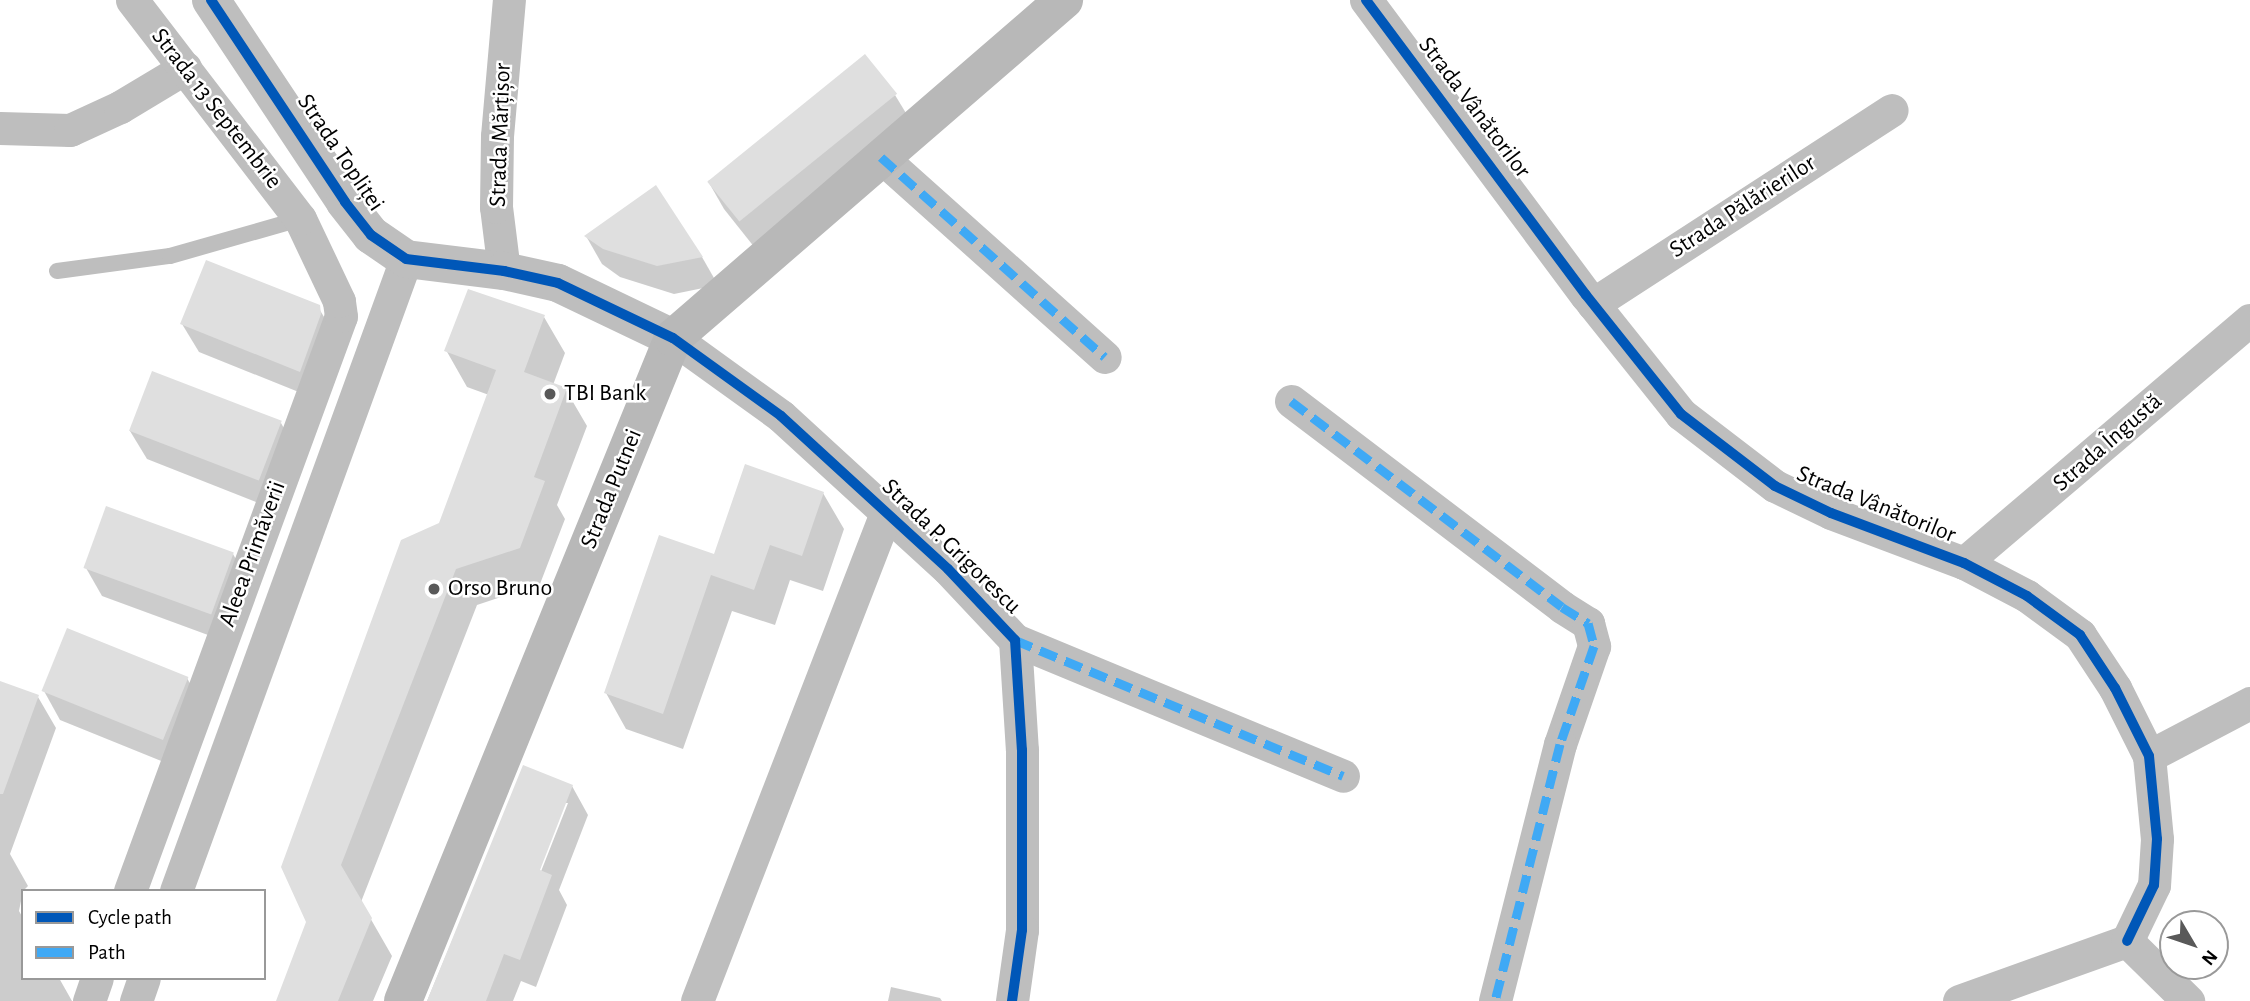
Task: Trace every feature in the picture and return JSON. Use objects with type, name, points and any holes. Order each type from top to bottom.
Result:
[{"type":"main road","name":"Strada Putnei","points":[[403,1001],[673,338],[1064,0]]},
{"type":"street","name":"Strada 13 Septembrie","points":[[132,0],[300,219]]},
{"type":"street","name":"Strada Topliței","points":[[211,0],[345,202],[371,235],[406,259],[504,271],[558,283],[673,338]]},
{"type":"street","name":"Strada Mărțișor","points":[[504,271],[496,207],[497,136],[509,0]]},
{"type":"street","name":"Strada Vânătorilor","points":[[1366,0],[1593,304],[1681,414],[1775,486],[1831,513],[1965,563],[2027,596],[2080,635],[2115,688],[2149,756],[2157,839],[2154,885],[2127,941]]},
{"type":"street","points":[[0,128],[70,130],[120,107],[185,68]]},
{"type":"street","name":"Strada Pălărierilor","points":[[1593,304],[1892,110]]},
{"type":"street","points":[[881,156],[1105,357]]},
{"type":"street","points":[[300,219],[345,202]]},
{"type":"street","name":"Aleea Primăverii","points":[[131,889],[341,316],[339,300],[300,219]]},
{"type":"street","name":"Aleea Primăverii","points":[[177,889],[406,259]]},
{"type":"street","name":"Strada Îngustă","points":[[1965,563],[2250,320]]},
{"type":"street","name":"Strada P. Grigorescu","points":[[673,338],[782,416],[948,569],[1015,639],[1021,750],[1022,930],[1012,1001]]},
{"type":"street","points":[[1291,401],[1562,607],[1588,623],[1594,646],[1560,744],[1495,1001]]},
{"type":"street","points":[[697,1001],[886,513]]},
{"type":"street","points":[[1015,639],[1343,776]]},
{"type":"street","points":[[2149,756],[2250,703]]},
{"type":"street","points":[[1959,1001],[2127,941],[2188,1001]]},
{"type":"street","points":[[89,1001],[96,980]]},
{"type":"street","points":[[136,1001],[143,980]]},
{"type":"lane","points":[[58,271],[170,256],[300,219]]},
{"type":"building","points":[[865,54],[897,94],[739,221],[707,182]]},
{"type":"building","points":[[656,185],[703,257],[657,266],[603,249],[584,236]]},
{"type":"building","points":[[206,260],[320,305],[321,314],[300,372],[180,324]]},
{"type":"building","points":[[468,289],[545,315],[524,372],[567,388],[534,477],[545,481],[520,548],[456,569],[341,865],[372,918],[338,1001],[276,1001],[306,922],[281,867],[401,540],[439,523],[496,370],[444,351]]},
{"type":"building","points":[[152,371],[282,421],[259,481],[129,431]]},
{"type":"building","points":[[745,464],[824,492],[802,556],[770,545],[754,590],[711,575],[663,714],[604,693],[659,535],[714,554]]},
{"type":"building","points":[[106,506],[234,553],[211,615],[83,568]]},
{"type":"building","points":[[67,628],[188,677],[163,740],[42,691]]},
{"type":"building","points":[[0,681],[39,695],[3,794],[0,794]]},
{"type":"building","points":[[523,765],[573,785],[540,870],[552,875],[520,960],[504,954],[486,1001],[427,1001]]},
{"type":"marked path","points":[[881,157],[1105,357]]},
{"type":"marked path","points":[[1291,401],[1562,607],[1588,623],[1594,646],[1560,744],[1495,1001]]},
{"type":"marked path","points":[[1015,640],[1343,776]]},
{"type":"cycle path","points":[[211,0],[345,202],[371,235],[406,259],[504,271],[558,283],[673,338],[781,416],[948,569],[1015,640],[1022,750],[1022,930],[1012,1001]]},
{"type":"cycle path","points":[[1366,0],[1586,295],[1681,414],[1775,486],[1831,513],[1964,563],[2027,596],[2080,635],[2115,688],[2149,756],[2157,839],[2154,885],[2127,941]]},
{"type":"place","name":"TBI Bank","points":[[550,394]]},
{"type":"place","name":"Orso Bruno","points":[[434,589]]}]
